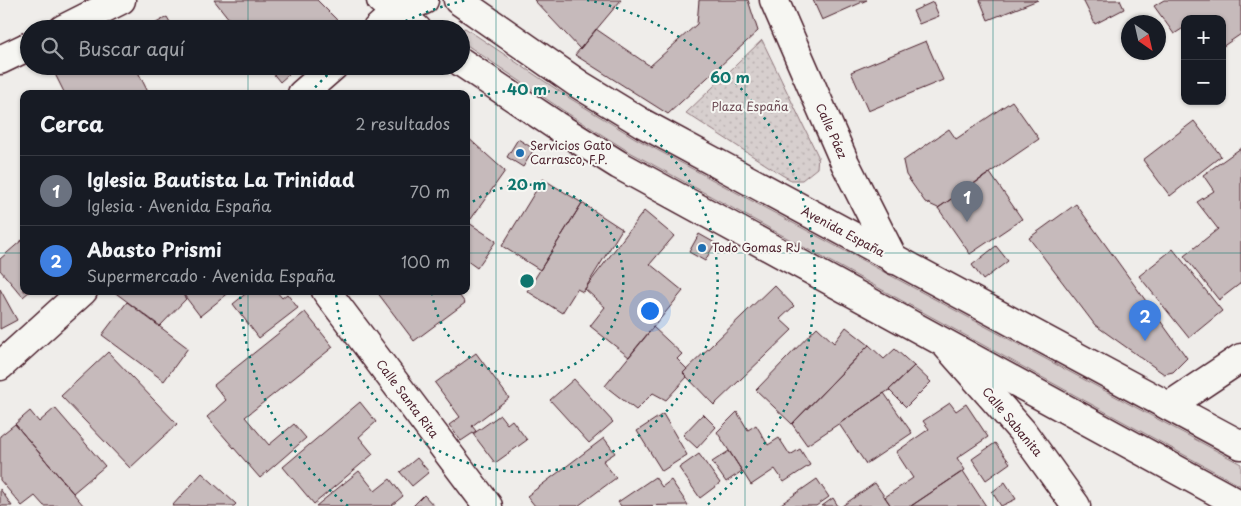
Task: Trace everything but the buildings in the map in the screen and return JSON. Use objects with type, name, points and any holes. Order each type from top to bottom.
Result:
[{"type":"main road","points":[[81,20],[121,0]]},
{"type":"main road","points":[[385,14],[424,0]]},
{"type":"main road","name":"Avenida España","points":[[458,0],[580,86],[644,124],[1241,445]]},
{"type":"main road","name":"Calle Páez","points":[[774,0],[845,163],[894,260]]},
{"type":"main road","points":[[385,14],[398,20]]},
{"type":"main road","points":[[0,60],[20,50]]},
{"type":"main road","points":[[470,68],[555,125],[620,165],[1241,505]]},
{"type":"main road","points":[[307,90],[324,75]]},
{"type":"main road","points":[[0,366],[78,295]]},
{"type":"main road","name":"Calle Santa Rita","points":[[329,295],[488,506]]},
{"type":"main road","name":"Calle Sabanita","points":[[944,343],[1022,430],[1076,506]]},
{"type":"main road","points":[[1169,406],[1241,358]]},
{"type":"green space","points":[[470,31],[571,99],[635,138],[1241,464],[1241,486],[628,151],[564,111],[470,47]]},
{"type":"green space","name":"Plaza España","points":[[762,40],[818,156],[817,168],[802,180],[791,180],[782,175],[686,113]]},
{"type":"place","name":"Servicios Gato Carrasco, F.P.","points":[[520,153]]},
{"type":"place","name":"Iglesia Bautista La Trinidad","points":[[967,222]]},
{"type":"place","name":"Todo Gomas RJ","points":[[702,248]]},
{"type":"place","name":"Abasto Prismi","points":[[1145,341]]}]
